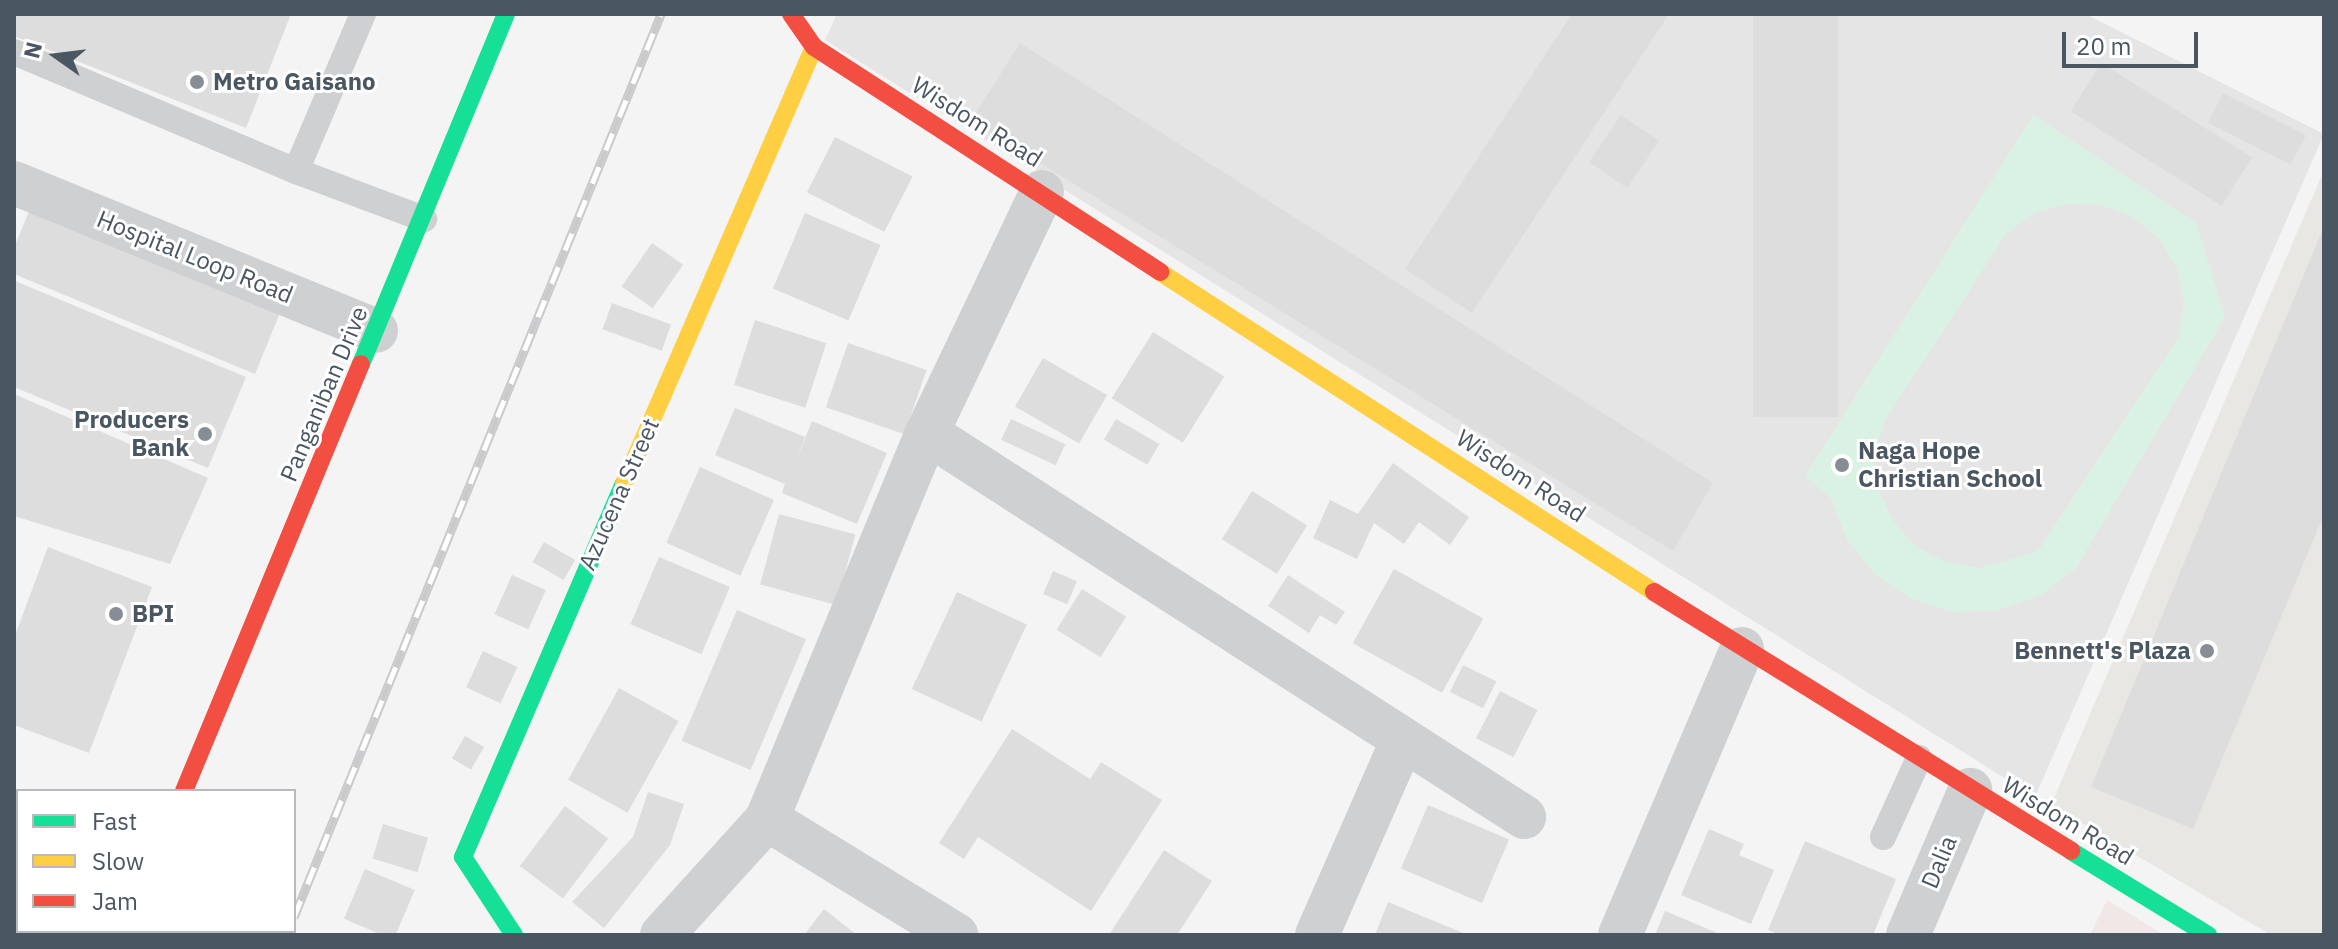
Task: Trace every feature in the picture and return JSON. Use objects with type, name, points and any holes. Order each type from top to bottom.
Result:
[{"type":"street","name":"Panganiban Drive","points":[[185,789],[424,219],[506,14]]},
{"type":"street","points":[[791,14],[814,47]]},
{"type":"street","name":"Wisdom Road","points":[[814,47],[1042,192],[1742,649],[2208,935]]},
{"type":"street","name":"Azucena Street","points":[[514,935],[463,857],[814,47]]},
{"type":"street","name":"Hospital Loop Road","points":[[14,183],[376,331]]},
{"type":"street","points":[[662,935],[767,819],[927,433],[1042,192]]},
{"type":"street","points":[[927,433],[1524,817]]},
{"type":"street","points":[[1620,935],[1742,649]]},
{"type":"street","points":[[1317,935],[1403,739]]},
{"type":"street","name":"Dalia","points":[[1908,935],[1970,790]]},
{"type":"street","points":[[767,819],[956,935]]},
{"type":"lane","points":[[296,171],[363,14]]},
{"type":"lane","points":[[14,52],[296,171],[424,219]]},
{"type":"lane","points":[[1883,837],[1919,758]]},
{"type":"shaded area","name":"Naga Hope Christian School","points":[[837,14],[2085,14],[2324,134],[2035,797],[825,40]]},
{"type":"shaded area","points":[[2324,170],[2324,935],[2271,935],[2051,805]]},
{"type":"shaded area","points":[[2107,900],[2164,935],[2090,935]]},
{"type":"green space","points":[[2033,115],[2196,223],[2225,317],[2076,568],[2041,595],[1999,610],[1954,612],[1911,599],[1875,574],[1847,540],[1831,498],[1805,476]],"holes":[[[2067,204],[2101,205],[2133,217],[2159,239],[2177,268],[2184,302],[2179,336],[2038,551],[1979,568],[1946,562],[1915,546],[1893,521],[1879,490],[1875,455],[1884,422],[2006,234],[2034,213]]]},
{"type":"building","name":"Metro Gaisano","points":[[14,14],[291,14],[246,128],[14,36]]},
{"type":"building","points":[[1572,14],[1669,14],[1472,313],[1405,269]]},
{"type":"building","points":[[1753,14],[1838,14],[1838,417],[1753,417]]},
{"type":"building","points":[[1020,43],[1713,483],[1673,551],[971,121]]},
{"type":"building","points":[[2101,63],[2252,157],[2222,206],[2071,111]]},
{"type":"building","points":[[2223,93],[2306,135],[2291,165],[2208,122]]},
{"type":"building","points":[[1621,115],[1659,141],[1627,188],[1589,162]]},
{"type":"building","points":[[835,137],[913,176],[884,232],[807,192]]},
{"type":"building","points":[[32,204],[282,308],[255,374],[14,274],[14,248]]},
{"type":"building","points":[[805,213],[880,245],[848,321],[773,288]]},
{"type":"building","name":"Bennett's Plaza","points":[[2324,226],[2324,514],[2193,829],[2091,787]]},
{"type":"building","points":[[652,243],[683,265],[653,308],[622,286]]},
{"type":"building","points":[[15,281],[246,377],[208,468],[14,387]]},
{"type":"building","points":[[612,303],[671,325],[662,351],[602,329]]},
{"type":"building","points":[[755,320],[826,343],[805,408],[734,385]]},
{"type":"building","points":[[1153,332],[1224,377],[1183,443],[1112,398]]},
{"type":"building","points":[[848,343],[926,370],[904,434],[826,407]]},
{"type":"building","points":[[1043,358],[1107,395],[1079,443],[1015,406]]},
{"type":"building","points":[[14,394],[208,478],[170,564],[14,516]]},
{"type":"building","points":[[735,408],[805,437],[795,464],[812,421],[887,453],[857,524],[782,493],[785,484],[715,455]]},
{"type":"building","points":[[1011,419],[1065,444],[1056,465],[1001,440]]},
{"type":"building","points":[[1116,419],[1159,444],[1147,465],[1104,440]]},
{"type":"building","points":[[1393,463],[1469,517],[1450,545],[1419,522],[1404,544],[1374,523],[1357,559],[1313,538],[1330,500],[1358,514]]},
{"type":"building","points":[[700,467],[774,500],[740,576],[666,543]]},
{"type":"building","points":[[1252,491],[1307,525],[1277,574],[1222,539]]},
{"type":"building","points":[[779,514],[855,534],[836,605],[760,585]]},
{"type":"building","points":[[544,542],[575,560],[564,580],[532,562]]},
{"type":"building","points":[[48,547],[152,587],[89,753],[14,725],[14,638]]},
{"type":"building","points":[[659,557],[730,587],[701,654],[630,624]]},
{"type":"building","points":[[1394,569],[1483,618],[1442,693],[1353,643]]},
{"type":"building","points":[[1053,571],[1077,581],[1067,604],[1043,594]]},
{"type":"building","points":[[512,575],[546,590],[528,629],[495,614]]},
{"type":"building","points":[[1288,575],[1345,612],[1336,625],[1320,615],[1309,633],[1268,606]]},
{"type":"building","points":[[1082,589],[1126,617],[1101,657],[1057,630]]},
{"type":"building","points":[[957,592],[1027,625],[982,722],[912,689]]},
{"type":"building","points":[[737,610],[806,639],[751,770],[682,741]]},
{"type":"building","points":[[483,651],[517,667],[501,703],[466,687]]},
{"type":"building","points":[[1463,665],[1496,681],[1483,708],[1450,692]]},
{"type":"building","points":[[619,688],[678,721],[628,813],[568,780]]},
{"type":"building","points":[[1500,691],[1537,710],[1513,757],[1476,738]]},
{"type":"building","points":[[1012,729],[1090,779],[1101,762],[1162,800],[1091,911],[978,837],[964,859],[939,843]]},
{"type":"building","points":[[465,736],[484,747],[471,770],[452,759]]},
{"type":"building","points":[[648,792],[684,804],[670,845],[604,928],[572,902],[633,837]]},
{"type":"building","points":[[1428,805],[1509,839],[1482,903],[1401,869]]},
{"type":"building","points":[[565,806],[608,838],[563,898],[520,866]]},
{"type":"building","points":[[383,824],[428,838],[417,872],[372,858]]},
{"type":"building","points":[[1709,829],[1744,844],[1739,855],[1774,870],[1751,924],[1681,895]]},
{"type":"building","points":[[1805,841],[1896,879],[1873,935],[1780,935],[1768,930]]},
{"type":"building","points":[[1164,850],[1212,881],[1177,935],[1109,935]]},
{"type":"building","points":[[365,869],[415,890],[396,935],[382,935],[344,919]]},
{"type":"building","points":[[1388,902],[1468,935],[1375,935]]},
{"type":"building","points":[[824,909],[857,935],[804,935]]},
{"type":"building","points":[[1665,911],[1722,935],[1655,935]]},
{"type":"railway","points":[[296,912],[661,14]]},
{"type":"traffic: fast","points":[[361,364],[506,14]]},
{"type":"traffic: fast","points":[[514,935],[463,857],[624,484]]},
{"type":"traffic: fast","points":[[2071,851],[2208,935]]},
{"type":"traffic: slow","points":[[624,484],[814,47]]},
{"type":"traffic: slow","points":[[1160,272],[1654,592]]},
{"type":"traffic: jam","points":[[791,14],[814,47],[1160,272]]},
{"type":"traffic: jam","points":[[185,789],[361,364]]},
{"type":"traffic: jam","points":[[1654,592],[2071,851]]},
{"type":"place","name":"Metro Gaisano","points":[[197,82]]},
{"type":"place","name":"Producers Bank","points":[[205,434]]},
{"type":"place","name":"Naga Hope Christian School","points":[[1842,465]]},
{"type":"place","name":"BPI","points":[[116,614]]},
{"type":"place","name":"Bennett's Plaza","points":[[2207,651]]}]
